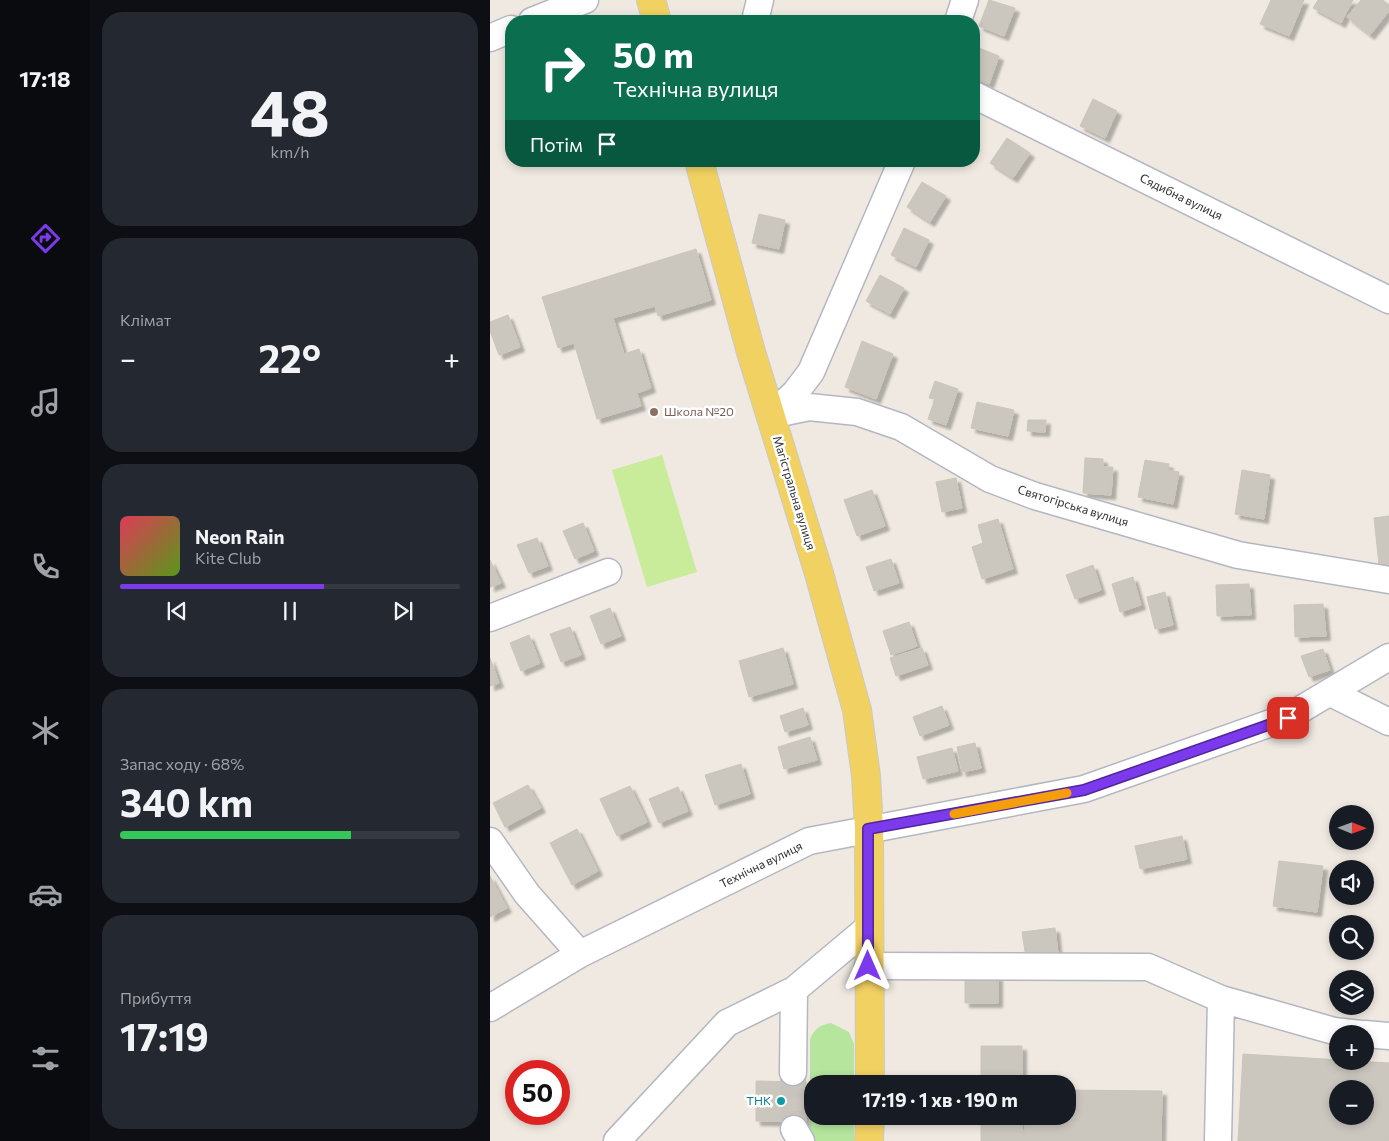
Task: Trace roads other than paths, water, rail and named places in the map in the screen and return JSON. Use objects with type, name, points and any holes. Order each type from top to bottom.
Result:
[{"type":"main road","points":[[650,0],[655,15]]},
{"type":"main road","name":"Магістральна вулиця","points":[[701,167],[724,258],[818,570],[857,710],[866,776],[868,829],[870,1075]]},
{"type":"main road","points":[[869,1141],[870,1125]]},
{"type":"street","points":[[547,15],[585,0]]},
{"type":"street","points":[[756,15],[760,0]]},
{"type":"street","points":[[960,15],[965,0]]},
{"type":"street","points":[[490,38],[505,32]]},
{"type":"street","name":"Сядибна вулиця","points":[[980,98],[1389,300]]},
{"type":"street","points":[[771,415],[795,392],[811,372],[899,167]]},
{"type":"street","name":"Святогірська вулиця","points":[[771,415],[810,407],[857,412],[901,427],[990,479],[1035,496],[1238,555],[1389,580]]},
{"type":"street","points":[[490,618],[608,572]]},
{"type":"street","name":"Технічна вулиця","points":[[490,1008],[580,954],[809,841],[1084,790],[1288,718],[1331,694],[1389,657]]},
{"type":"street","points":[[1331,694],[1389,722]]},
{"type":"street","points":[[490,841],[527,894],[580,954]]},
{"type":"street","points":[[616,1141],[727,1023],[794,990],[868,928]]},
{"type":"street","points":[[868,966],[1148,966],[1221,999],[1329,1030]]},
{"type":"street","points":[[793,1072],[794,990]]},
{"type":"street","points":[[1218,1141],[1221,999]]},
{"type":"street","points":[[1374,1035],[1389,1036]]},
{"type":"tunnel","points":[[793,1072],[794,1129]]},
{"type":"place","name":"Школа №20","points":[[654,412]]},
{"type":"place","name":"ТНК","points":[[781,1101]]}]
